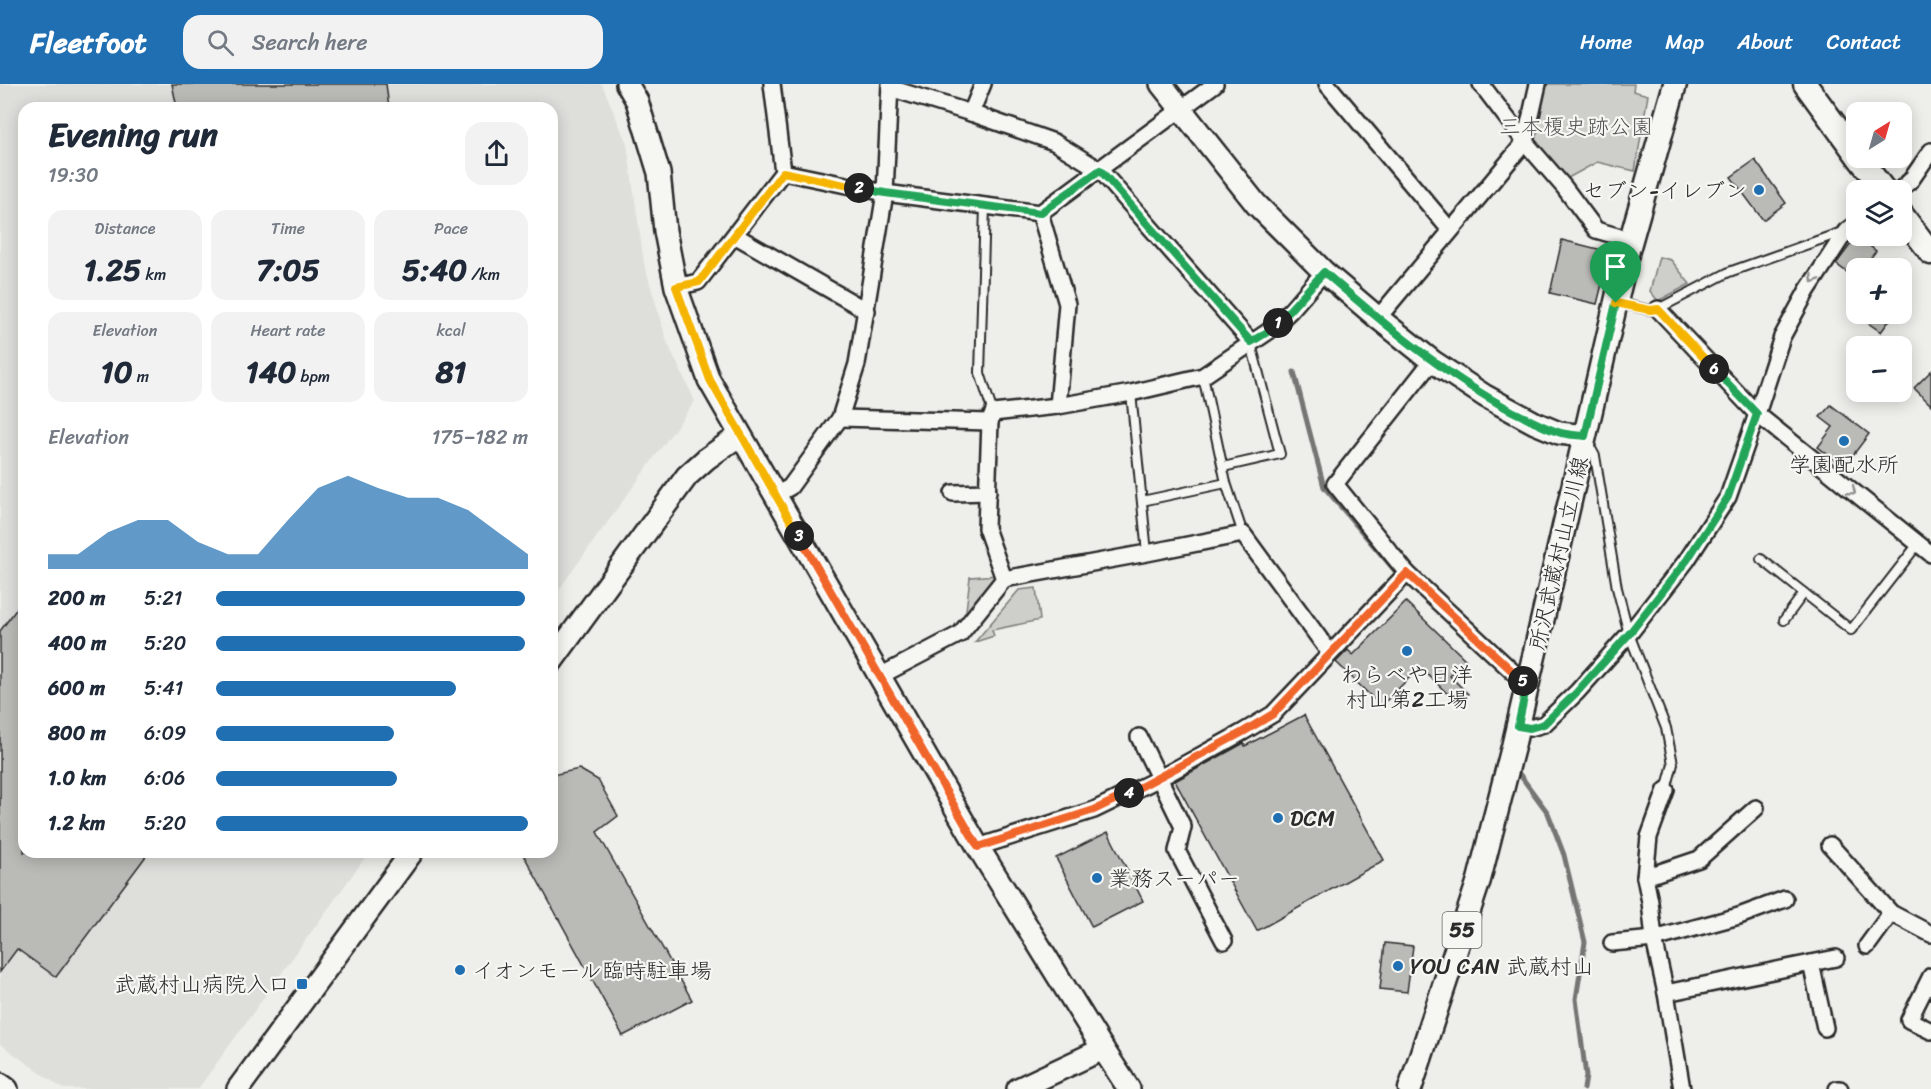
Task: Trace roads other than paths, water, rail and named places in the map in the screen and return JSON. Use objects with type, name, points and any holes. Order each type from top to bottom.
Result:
[{"type":"main road","name":"所沢武蔵村山立川線","points":[[1410,1089],[1479,880],[1518,726],[1631,240],[1676,84]]},
{"type":"main road","points":[[1805,84],[1846,140]]},
{"type":"main road","points":[[1867,168],[1876,180]]},
{"type":"main road","points":[[1912,228],[1931,253]]},
{"type":"street","points":[[627,84],[637,101],[659,173],[665,231],[676,287],[710,380],[978,847],[1129,1089]]},
{"type":"street","points":[[676,287],[699,282],[783,172],[772,84]]},
{"type":"street","points":[[971,113],[983,84]]},
{"type":"street","points":[[1161,84],[1256,204],[1324,272],[1378,318],[1432,361],[1485,396],[1559,433],[1585,436]]},
{"type":"street","points":[[783,172],[885,193],[1040,213],[1215,84]]},
{"type":"street","points":[[1327,84],[1450,230]]},
{"type":"street","points":[[1481,84],[1524,142],[1564,187],[1596,230],[1631,240]]},
{"type":"street","points":[[1378,318],[1524,142],[1538,84]]},
{"type":"street","points":[[776,495],[790,487],[840,418],[857,364],[885,193],[890,86],[1054,142],[1100,170],[1251,342]]},
{"type":"street","points":[[1911,180],[1931,152]]},
{"type":"street","points":[[1040,213],[1067,304],[1058,406]]},
{"type":"street","points":[[736,236],[867,311]]},
{"type":"street","points":[[1518,726],[1530,728],[1544,724],[1577,692],[1629,634],[1687,560],[1728,497],[1782,337],[1807,291],[1846,236]]},
{"type":"street","points":[[840,418],[992,418],[1131,393],[1203,376],[1269,331],[1324,272]]},
{"type":"street","points":[[1658,309],[1757,414],[1931,554]]},
{"type":"street","points":[[1432,361],[1335,484],[1407,573],[1527,684]]},
{"type":"street","points":[[992,418],[986,528],[1004,579]]},
{"type":"street","points":[[558,653],[687,476],[706,459],[740,435]]},
{"type":"street","points":[[953,494],[988,492]]},
{"type":"street","points":[[880,676],[960,634],[1004,579],[1244,534],[1330,653]]},
{"type":"street","points":[[978,847],[1094,810],[1160,778],[1273,714],[1407,573]]},
{"type":"street","points":[[1139,737],[1183,827],[1177,851],[1224,940]]},
{"type":"street","points":[[1666,790],[1649,837],[1645,877],[1682,1089]]},
{"type":"street","points":[[1645,877],[1699,859],[1755,808]]},
{"type":"street","points":[[1830,845],[1892,913],[1930,931]]},
{"type":"street","points":[[238,1089],[408,858]]},
{"type":"street","points":[[1612,943],[1654,939],[1739,916],[1785,898]]},
{"type":"street","points":[[1867,946],[1892,913]]},
{"type":"street","points":[[1666,993],[1836,958]]},
{"type":"street","points":[[1810,963],[1825,1028]]},
{"type":"street","points":[[1931,976],[1909,1020],[1931,1031]]},
{"type":"street","points":[[1018,1089],[1102,1049]]},
{"type":"street","points":[[0,1084],[7,1089]]},
{"type":"lane","points":[[985,206],[980,373],[992,418]]},
{"type":"lane","points":[[1616,303],[1650,310],[1658,309],[1729,272],[1846,229]]},
{"type":"lane","points":[[1223,467],[1280,454],[1251,342]]},
{"type":"lane","points":[[1203,376],[1226,483],[1244,534]]},
{"type":"lane","points":[[1131,393],[1147,553]]},
{"type":"lane","points":[[1585,436],[1595,456],[1617,588],[1629,634],[1666,728],[1673,764],[1666,790]]},
{"type":"lane","points":[[1142,501],[1226,483]]},
{"type":"lane","points":[[1761,560],[1851,630],[1918,544]]},
{"type":"lane","points":[[1784,620],[1804,593]]},
{"type":"waterway","points":[[1294,372],[1324,487],[1395,571]]},
{"type":"waterway","points":[[1513,768],[1548,813],[1564,855],[1585,942],[1576,999],[1586,1076],[1584,1089]]},
{"type":"place","name":"セブン-イレブン","points":[[1759,190]]},
{"type":"place","name":"学園配水所","points":[[1844,441]]},
{"type":"place","name":"わらべや日洋 村山第2工場","points":[[1407,651]]},
{"type":"place","name":"DCM","points":[[1278,818]]},
{"type":"place","name":"業務スーパー","points":[[1097,878]]},
{"type":"place","name":"YOU CAN 武蔵村山","points":[[1398,966]]},
{"type":"place","name":"イオンモール臨時駐車場","points":[[460,970]]},
{"type":"place","name":"武蔵村山病院入口","points":[[302,984]]},
{"type":"park label","name":"三本榎史跡公園","points":[[1576,126]]}]
